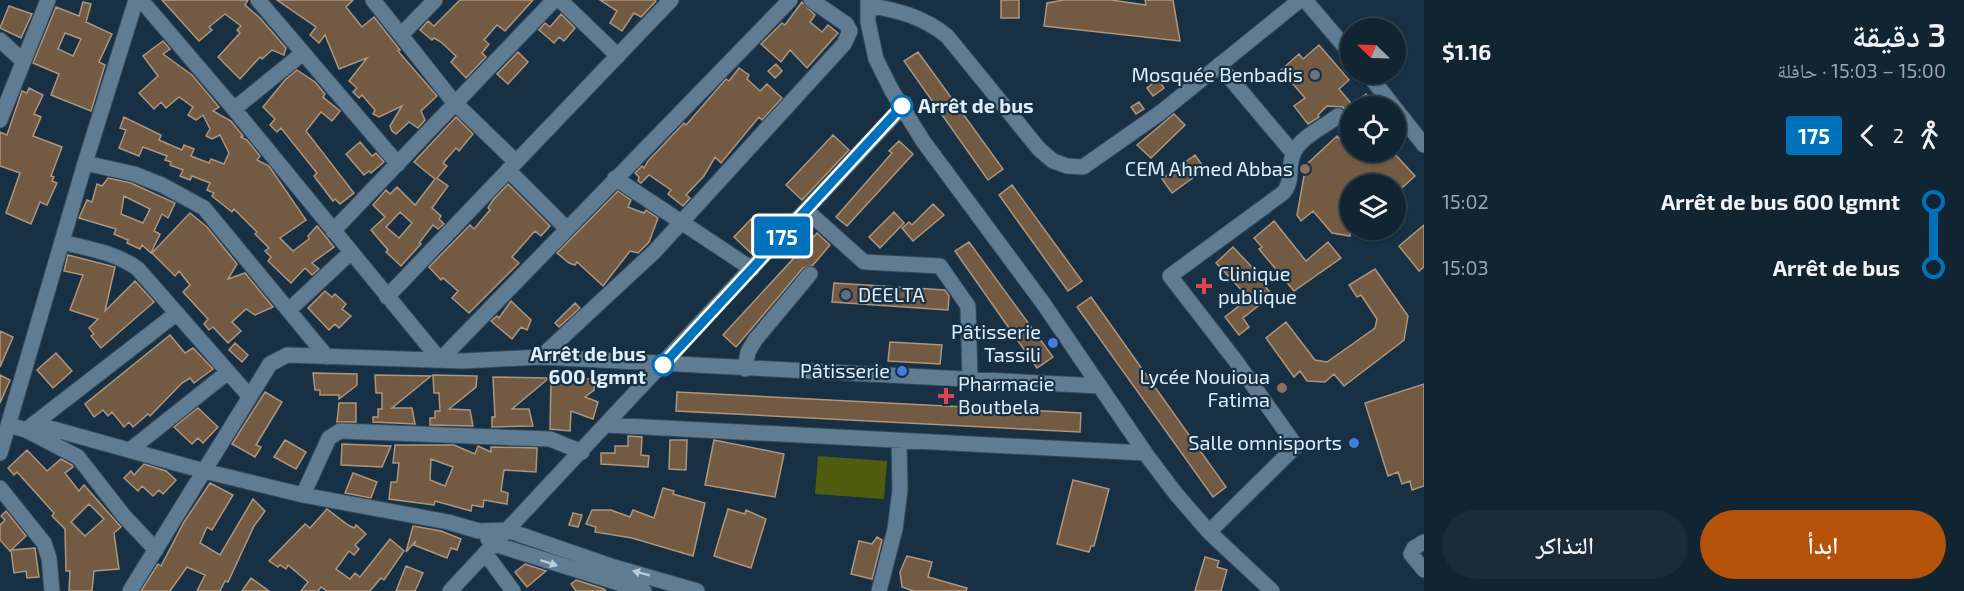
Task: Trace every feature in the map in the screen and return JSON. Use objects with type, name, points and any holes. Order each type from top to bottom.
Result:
[{"type":"street","points":[[0,120],[48,0]]},
{"type":"street","points":[[0,453],[85,163],[136,0]]},
{"type":"street","points":[[141,0],[234,109],[440,360]]},
{"type":"street","points":[[258,0],[398,164]]},
{"type":"street","points":[[373,0],[456,103],[567,229]]},
{"type":"street","points":[[401,35],[435,0]]},
{"type":"street","points":[[333,231],[554,0]]},
{"type":"street","points":[[560,0],[618,56]]},
{"type":"street","points":[[387,297],[671,0]]},
{"type":"street","points":[[440,360],[790,0]]},
{"type":"street","points":[[541,357],[655,251],[849,37],[850,31],[846,24],[811,0]]},
{"type":"street","points":[[1272,591],[1209,532],[1145,453],[1043,303],[923,141],[876,59],[871,41],[868,2],[908,13],[930,22],[947,36],[1039,149],[1053,161],[1066,166],[1083,167],[1160,113],[1303,0],[1340,42]]},
{"type":"street","points":[[0,40],[23,61]]},
{"type":"street","points":[[234,109],[303,52]]},
{"type":"street","points":[[1218,65],[1293,153]]},
{"type":"street","points":[[1376,84],[1424,145]]},
{"type":"street","points":[[450,591],[902,106]]},
{"type":"street","points":[[1209,532],[1296,446],[1235,360],[1170,276],[1283,193],[1290,181],[1293,153],[1303,142],[1338,116]]},
{"type":"street","points":[[85,163],[134,174],[162,185],[204,208],[327,357]]},
{"type":"street","points":[[615,178],[752,269]]},
{"type":"street","points":[[806,210],[864,262],[940,266],[968,306],[970,380]]},
{"type":"street","points":[[62,242],[125,260],[138,269],[250,397]]},
{"type":"street","points":[[289,310],[351,252]]},
{"type":"street","points":[[744,369],[748,352],[755,340],[810,274]]},
{"type":"street","points":[[26,429],[177,313]]},
{"type":"street","points":[[130,591],[270,364],[287,355],[440,360],[541,357],[1100,386]]},
{"type":"street","points":[[130,450],[228,372]]},
{"type":"street","points":[[9,425],[26,429],[78,457],[124,516],[156,550]]},
{"type":"street","points":[[607,425],[1145,453]]},
{"type":"street","points":[[26,429],[46,427],[204,471],[368,509],[448,522],[479,531],[507,530],[614,567],[697,591]]},
{"type":"street","points":[[303,495],[329,438],[340,431],[550,439],[582,452]]},
{"type":"street","points":[[879,591],[895,529],[900,490],[899,441]]},
{"type":"street","points":[[0,488],[44,543],[49,558],[52,591]]},
{"type":"street","points":[[479,531],[513,591]]},
{"type":"street","points":[[1424,542],[1414,548],[1412,554],[1424,570]]},
{"type":"street","points":[[490,548],[613,587],[644,591]]},
{"type":"street","points":[[613,587],[614,567]]},
{"type":"green space","points":[[818,456],[887,461],[884,499],[815,494]]},
{"type":"building","points":[[162,0],[248,0],[245,5],[260,18],[286,48],[284,55],[272,50],[262,59],[260,57],[240,79],[218,57],[240,33],[237,30],[241,26],[225,14],[209,27],[212,30],[199,41]]},
{"type":"building","points":[[277,0],[353,0],[346,7],[362,27],[374,17],[400,50],[398,51],[437,96],[421,111],[425,120],[418,128],[409,122],[396,134],[392,131],[390,126],[402,106],[379,117],[373,114],[375,110],[362,95],[359,98],[353,92],[357,88],[349,81],[367,58],[339,69],[325,35],[319,43],[310,35],[316,27]]},
{"type":"building","points":[[460,0],[533,0],[505,31],[497,25],[484,40],[489,44],[482,53],[486,57],[466,78],[451,62],[456,56],[441,42],[434,38],[432,40],[420,30],[428,21],[434,26]]},
{"type":"building","points":[[600,0],[656,1],[641,17],[634,13],[622,31],[610,23],[617,11]]},
{"type":"building","points":[[1001,0],[1019,0],[1019,18],[1001,18]]},
{"type":"building","points":[[1064,0],[1111,0],[1146,5],[1145,0],[1173,0],[1180,41],[1044,26],[1047,3]]},
{"type":"building","points":[[83,2],[91,4],[86,22],[112,34],[99,62],[105,65],[91,111],[51,95],[59,74],[33,63],[56,7],[79,16]],"holes":[[[65,33],[81,39],[73,56],[58,49]]]},
{"type":"building","points":[[802,2],[815,15],[810,22],[822,32],[828,25],[838,33],[807,68],[790,50],[781,62],[761,44],[782,23],[785,25]]},
{"type":"building","points":[[9,6],[32,14],[21,38],[0,28]]},
{"type":"building","points":[[561,14],[575,28],[564,41],[559,37],[554,43],[539,30],[545,23],[550,27]]},
{"type":"building","points":[[163,41],[170,49],[163,54],[192,75],[219,107],[213,111],[231,121],[243,136],[241,137],[247,140],[260,156],[257,160],[269,166],[306,220],[280,238],[293,251],[309,239],[308,236],[317,226],[334,247],[312,263],[319,269],[312,275],[305,268],[291,283],[268,261],[271,257],[265,251],[269,248],[255,234],[257,232],[234,209],[232,212],[212,196],[214,193],[207,190],[210,183],[192,176],[190,180],[180,176],[183,170],[170,165],[171,162],[165,160],[167,156],[143,147],[139,156],[119,148],[126,130],[120,128],[124,117],[161,135],[159,140],[182,150],[184,145],[194,149],[191,156],[209,163],[211,159],[224,164],[229,153],[220,135],[212,139],[206,136],[210,129],[203,115],[196,120],[188,115],[193,107],[179,97],[166,108],[161,102],[154,109],[139,93],[158,76],[143,56]]},
{"type":"building","name":"Mosquée Benbadis","points":[[1319,45],[1340,70],[1340,84],[1345,84],[1339,89],[1345,96],[1340,96],[1340,107],[1327,106],[1318,115],[1319,117],[1308,124],[1294,106],[1305,98],[1281,70],[1299,54],[1303,59]]},
{"type":"building","points":[[518,52],[528,62],[508,84],[497,74]]},
{"type":"building","points":[[918,52],[1003,169],[988,180],[904,61]]},
{"type":"building","points":[[776,64],[782,71],[775,78],[768,71]]},
{"type":"building","points":[[739,68],[749,75],[747,79],[760,91],[767,84],[782,98],[762,120],[759,117],[721,163],[715,157],[704,176],[686,195],[690,198],[683,206],[668,194],[671,190],[649,175],[641,183],[638,181],[639,177],[635,173],[642,166],[644,168],[684,123],[686,125],[726,79],[729,81]]},
{"type":"building","points":[[297,70],[315,82],[325,94],[323,97],[340,111],[332,121],[321,112],[306,131],[354,193],[340,204],[335,199],[333,201],[314,176],[317,173],[281,128],[277,132],[270,125],[275,119],[263,107],[285,80]]},
{"type":"building","points":[[1158,79],[1164,88],[1153,96],[1147,88]]},
{"type":"building","points":[[29,88],[43,95],[34,114],[41,117],[33,136],[62,147],[51,176],[54,177],[52,181],[57,183],[47,205],[40,202],[31,224],[6,213],[20,173],[0,166],[0,132],[7,135],[22,91],[27,93]]},
{"type":"building","points":[[1139,102],[1144,109],[1136,114],[1131,107]]},
{"type":"building","points":[[1174,114],[1185,125],[1151,158],[1137,145]]},
{"type":"building","points":[[456,117],[473,134],[459,151],[456,148],[443,163],[447,166],[437,178],[448,186],[432,208],[441,216],[439,219],[444,224],[438,229],[433,225],[419,243],[421,244],[401,266],[386,252],[388,250],[371,230],[385,217],[373,205],[386,190],[390,194],[397,187],[415,205],[435,179],[414,162]],"holes":[[[400,212],[412,223],[399,238],[386,227]]]},
{"type":"building","points":[[833,135],[849,150],[802,200],[786,185]]},
{"type":"building","points":[[1337,136],[1340,140],[1340,162],[1402,162],[1415,176],[1406,184],[1406,174],[1340,174],[1340,234],[1332,233],[1313,211],[1301,221],[1297,215],[1306,165]]},
{"type":"building","points":[[899,141],[913,154],[847,226],[836,217],[892,153],[889,151]]},
{"type":"building","points":[[360,142],[372,156],[376,153],[384,162],[371,173],[369,171],[364,175],[346,154]]},
{"type":"building","points":[[1195,155],[1205,169],[1172,193],[1162,179]]},
{"type":"building","points":[[108,178],[131,183],[175,203],[168,218],[162,214],[154,231],[160,234],[151,253],[142,245],[140,249],[127,243],[128,240],[114,234],[116,229],[79,218],[87,200],[92,202],[97,184],[102,186]],"holes":[[[124,196],[150,209],[143,223],[121,214]]]},
{"type":"building","points":[[508,184],[550,226],[541,236],[535,231],[512,257],[519,263],[469,313],[452,298],[458,291],[443,278],[441,280],[429,267],[470,225],[474,229],[490,210],[488,208],[493,200]]},
{"type":"building","points":[[1012,185],[1082,281],[1068,291],[999,195]]},
{"type":"building","points":[[618,191],[631,200],[628,207],[644,213],[646,210],[658,218],[649,242],[638,253],[630,251],[603,286],[577,262],[575,265],[569,263],[557,253]]},
{"type":"building","points":[[933,204],[944,215],[913,241],[902,228],[909,222],[912,225]]},
{"type":"building","points":[[894,212],[904,223],[880,248],[869,237]]},
{"type":"building","points":[[190,213],[207,227],[237,264],[228,279],[245,273],[273,307],[255,315],[246,309],[232,322],[241,331],[228,343],[213,327],[209,330],[204,324],[208,319],[183,292],[190,285],[179,271],[175,276],[152,253]]},
{"type":"building","points":[[751,219],[769,235],[752,254],[734,237]]},
{"type":"building","points":[[1274,221],[1306,261],[1328,242],[1341,258],[1294,291],[1259,249],[1262,247],[1254,238]]},
{"type":"building","points":[[1424,225],[1424,267],[1419,271],[1399,246]]},
{"type":"building","points":[[817,233],[830,245],[813,265],[803,268],[736,347],[723,335]]},
{"type":"building","points":[[969,242],[1053,357],[1037,368],[955,251]]},
{"type":"building","points":[[1233,247],[1264,280],[1262,282],[1272,295],[1243,318],[1249,327],[1239,335],[1225,317],[1249,298],[1216,263]]},
{"type":"building","points":[[68,255],[115,267],[105,311],[135,281],[154,302],[101,348],[91,336],[94,334],[89,328],[98,319],[70,310],[83,275],[64,271]]},
{"type":"building","points":[[1375,269],[1408,316],[1404,340],[1344,386],[1334,374],[1325,382],[1307,381],[1300,371],[1294,377],[1266,338],[1286,322],[1315,360],[1327,362],[1375,328],[1377,319],[1361,295],[1357,297],[1349,285]]},
{"type":"building","points":[[834,283],[945,290],[949,296],[948,310],[832,302]]},
{"type":"building","points":[[325,291],[332,297],[335,294],[346,304],[342,309],[351,316],[339,328],[335,324],[329,330],[308,308]]},
{"type":"building","points":[[1091,297],[1226,487],[1213,497],[1077,307]]},
{"type":"building","points":[[511,301],[531,320],[527,330],[521,327],[512,339],[491,321],[497,316],[499,318]]},
{"type":"building","points":[[575,303],[580,308],[559,327],[555,323]]},
{"type":"building","points":[[0,331],[13,337],[0,367]]},
{"type":"building","points":[[170,335],[185,353],[193,348],[213,369],[194,383],[190,378],[182,383],[150,416],[148,414],[133,427],[129,422],[124,427],[112,412],[108,416],[103,410],[94,417],[85,404]]},
{"type":"building","points":[[890,342],[942,345],[940,364],[888,361]]},
{"type":"building","points":[[235,343],[248,355],[242,362],[229,350]]},
{"type":"building","points":[[56,353],[72,371],[53,388],[37,370]]},
{"type":"building","points":[[313,373],[357,374],[357,385],[339,399],[339,395],[320,395],[320,390],[315,390]]},
{"type":"building","points":[[0,375],[10,380],[0,403]]},
{"type":"building","points":[[375,375],[431,376],[392,408],[412,408],[415,424],[373,422],[373,417],[378,417],[378,409],[382,409],[382,393],[376,393]]},
{"type":"building","points":[[433,375],[477,376],[476,387],[449,409],[470,410],[473,426],[430,425],[430,418],[435,418],[435,411],[440,411],[439,393],[434,393]]},
{"type":"building","points":[[493,377],[549,378],[512,409],[529,409],[533,426],[492,427],[492,417],[495,417]]},
{"type":"building","points":[[551,378],[595,379],[594,390],[585,397],[598,402],[593,419],[571,411],[570,431],[550,429]]},
{"type":"building","points":[[1424,384],[1424,486],[1412,490],[1410,481],[1402,484],[1398,472],[1388,476],[1365,403]]},
{"type":"building","points":[[265,392],[282,402],[256,445],[261,447],[255,457],[232,444]]},
{"type":"building","points":[[677,392],[1081,413],[1080,432],[676,411]]},
{"type":"building","points":[[339,403],[356,403],[356,422],[337,422]]},
{"type":"building","points":[[198,408],[218,427],[203,443],[198,438],[192,444],[174,427]]},
{"type":"building","points":[[628,436],[642,437],[641,455],[649,456],[648,467],[601,464],[601,453],[615,453],[615,446],[628,446]]},
{"type":"building","points":[[285,440],[306,452],[296,469],[274,457]]},
{"type":"building","points":[[670,440],[687,440],[686,470],[669,469]]},
{"type":"building","points":[[714,440],[784,454],[775,497],[705,485]]},
{"type":"building","points":[[342,444],[391,446],[382,467],[341,465]]},
{"type":"building","points":[[395,445],[454,445],[475,454],[478,446],[491,452],[491,447],[537,448],[536,472],[504,470],[501,491],[508,493],[507,504],[484,500],[483,507],[472,505],[471,511],[435,501],[434,505],[389,499],[391,482],[397,482],[399,463],[393,463]],"holes":[[[431,459],[453,467],[445,486],[430,480]]]},
{"type":"building","points":[[27,450],[47,471],[61,459],[72,465],[73,467],[65,473],[79,491],[84,485],[121,527],[114,533],[119,569],[94,571],[92,591],[69,591],[70,571],[66,571],[65,529],[52,516],[54,513],[17,472],[14,475],[8,468]],"holes":[[[89,504],[104,519],[85,536],[71,522]]]},
{"type":"building","points":[[144,464],[166,471],[176,480],[163,494],[159,490],[153,496],[142,486],[138,491],[124,478],[131,471],[134,475]]},
{"type":"building","points":[[353,473],[377,482],[371,498],[345,493]]},
{"type":"building","points":[[1073,480],[1109,489],[1094,546],[1091,546],[1089,552],[1057,544]]},
{"type":"building","points":[[210,483],[233,495],[212,530],[207,527],[200,543],[220,555],[253,499],[265,511],[254,526],[228,582],[225,581],[220,591],[197,591],[205,575],[187,567],[170,591],[141,591],[158,564],[161,566],[184,522]]},
{"type":"building","points":[[663,488],[674,491],[673,494],[705,503],[693,556],[632,538],[595,532],[596,527],[586,524],[592,510],[611,510],[630,517],[633,510],[654,518]]},
{"type":"building","points":[[327,509],[348,525],[354,528],[356,525],[366,534],[355,545],[359,549],[354,555],[349,551],[336,569],[350,579],[355,573],[360,577],[390,539],[404,551],[384,580],[381,578],[370,591],[327,591],[321,587],[318,591],[301,591],[308,582],[288,565],[286,569],[269,561],[305,524],[310,528]]},
{"type":"building","points":[[728,509],[745,514],[746,510],[766,519],[751,568],[714,556]]},
{"type":"building","points":[[6,511],[26,536],[10,551],[0,540],[0,525],[5,520],[1,516]]},
{"type":"building","points":[[573,513],[582,515],[578,527],[569,525]]},
{"type":"building","points":[[413,526],[441,531],[461,539],[457,550],[451,548],[447,558],[414,545],[416,541],[406,552]]},
{"type":"building","points":[[877,537],[882,540],[872,579],[851,574],[859,541],[872,544]]},
{"type":"building","points":[[35,548],[39,577],[27,578],[26,571],[14,573],[11,550]]},
{"type":"building","points":[[907,556],[932,562],[928,577],[967,588],[966,591],[913,591],[902,587],[900,572]]},
{"type":"building","points":[[1205,557],[1219,561],[1217,567],[1227,570],[1221,591],[1195,591]]},
{"type":"building","points":[[525,564],[546,571],[527,587],[515,572]]},
{"type":"building","points":[[406,566],[423,573],[415,591],[396,591]]},
{"type":"building","points":[[251,578],[269,591],[242,591]]},
{"type":"building","points":[[576,580],[606,591],[576,591],[571,584]]},
{"type":"bus line","name":"175","points":[[663,365],[902,106]]},
{"type":"place","name":"Mosquée Benbadis","points":[[1315,75]]},
{"type":"place","name":"Arrêt de bus","points":[[902,106]]},
{"type":"place","name":"CEM Ahmed Abbas","points":[[1305,169]]},
{"type":"place","name":"Clinique publique","points":[[1204,286]]},
{"type":"place","name":"DEELTA","points":[[846,295]]},
{"type":"place","name":"Pâtisserie Tassili","points":[[1053,343]]},
{"type":"place","name":"Arrêt de bus 600 lgmnt","points":[[663,365]]},
{"type":"place","name":"Pâtisserie","points":[[902,371]]},
{"type":"place","name":"Lycée Nouioua Fatima","points":[[1282,388]]},
{"type":"place","name":"Pharmacie Boutbela","points":[[946,396]]},
{"type":"place","name":"Salle omnisports","points":[[1354,443]]}]
